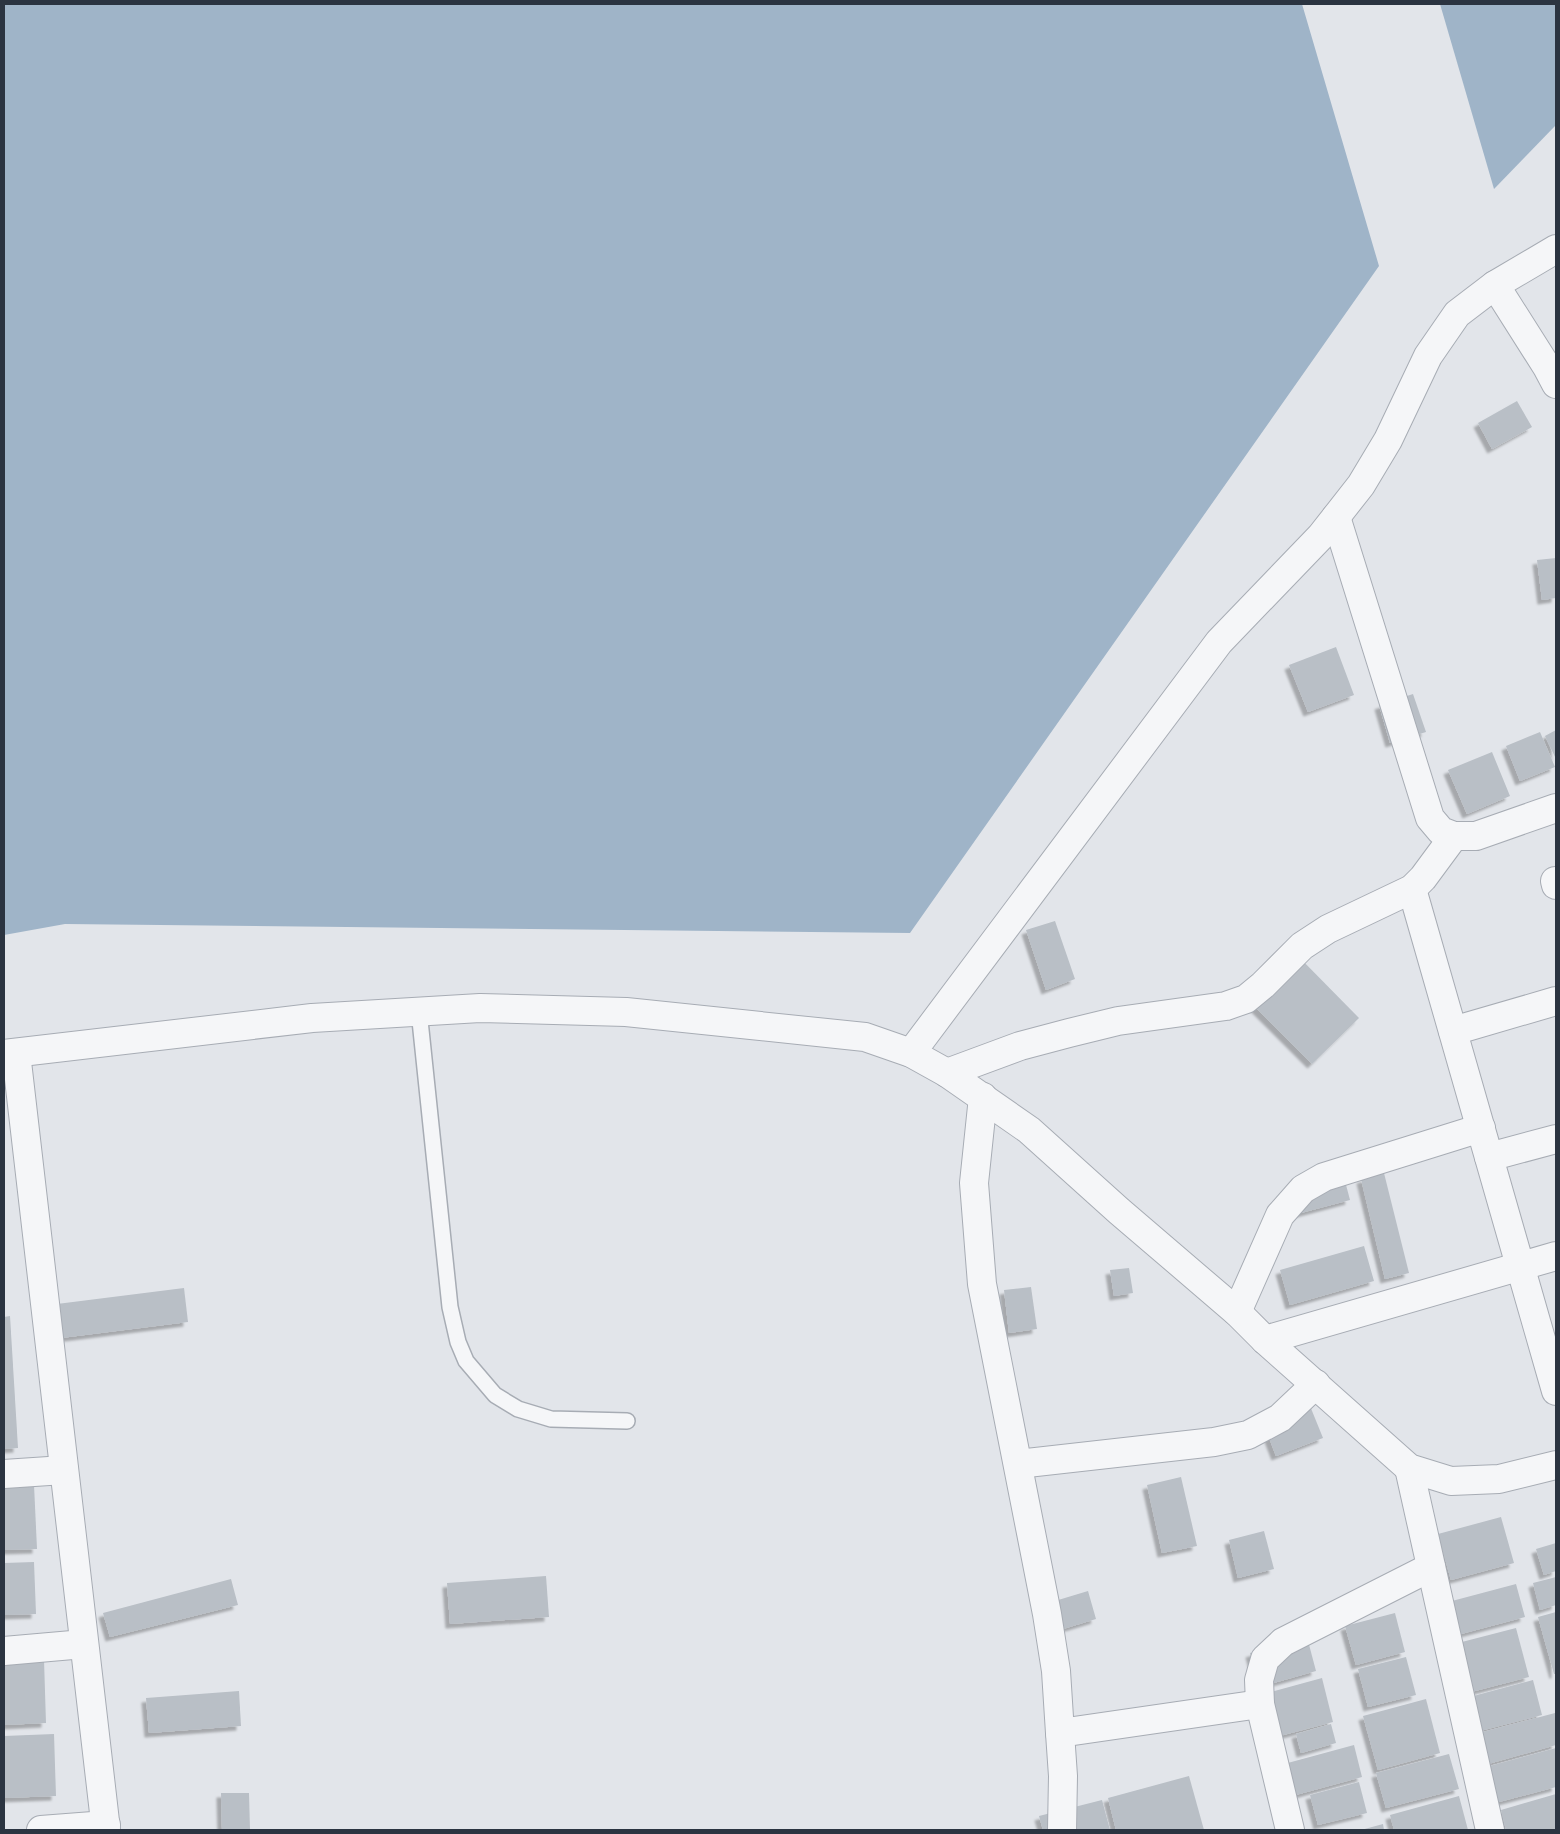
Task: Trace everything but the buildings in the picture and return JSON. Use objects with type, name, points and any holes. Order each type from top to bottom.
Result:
[{"type":"street","points":[[911,1053],[1219,642],[1321,536],[1361,485],[1388,440],[1428,356],[1457,314],[1495,286],[1556,249]]},
{"type":"street","points":[[1495,286],[1556,384]]},
{"type":"street","points":[[1336,517],[1430,818],[1441,831],[1454,836],[1476,836],[1556,808]]},
{"type":"street","points":[[947,1074],[1020,1046],[1069,1033],[1118,1021],[1226,1006],[1246,999],[1263,985],[1302,946],[1328,929],[1412,889],[1454,836]]},
{"type":"street","points":[[1412,889],[1556,1391]]},
{"type":"street","points":[[1453,1031],[1556,1001]]},
{"type":"street","points":[[41,1830],[106,1827],[64,1470],[10,1054],[312,1018],[480,1008],[626,1012],[865,1037],[911,1053],[983,1097],[1029,1130],[1237,1312],[1265,1340],[1409,1468],[1451,1481],[1499,1479],[1556,1465]]},
{"type":"street","points":[[983,1097],[974,1183],[982,1284],[1047,1614],[1056,1671],[1063,1776],[1062,1830]]},
{"type":"street","points":[[1237,1312],[1280,1215],[1303,1189],[1324,1177],[1481,1128]]},
{"type":"street","points":[[1489,1157],[1556,1139]]},
{"type":"street","points":[[1265,1340],[1556,1256]]},
{"type":"street","points":[[1018,1464],[1214,1442],[1248,1434],[1280,1418],[1316,1384]]},
{"type":"street","points":[[1409,1468],[1490,1830]]},
{"type":"street","points":[[4,1474],[64,1470]]},
{"type":"street","points":[[1290,1830],[1260,1704],[1258,1680],[1265,1659],[1282,1642],[1431,1567]]},
{"type":"street","points":[[4,1651],[84,1644]]},
{"type":"street","points":[[1060,1733],[1260,1704]]},
{"type":"lane","points":[[419,1011],[450,1307],[458,1342],[466,1361],[495,1395],[518,1409],[551,1419],[627,1421]]},
{"type":"water","points":[[4,4],[1302,4],[1379,266],[910,933],[65,924],[4,935]]},
{"type":"water","points":[[1440,4],[1556,4],[1556,125],[1494,189]]}]
